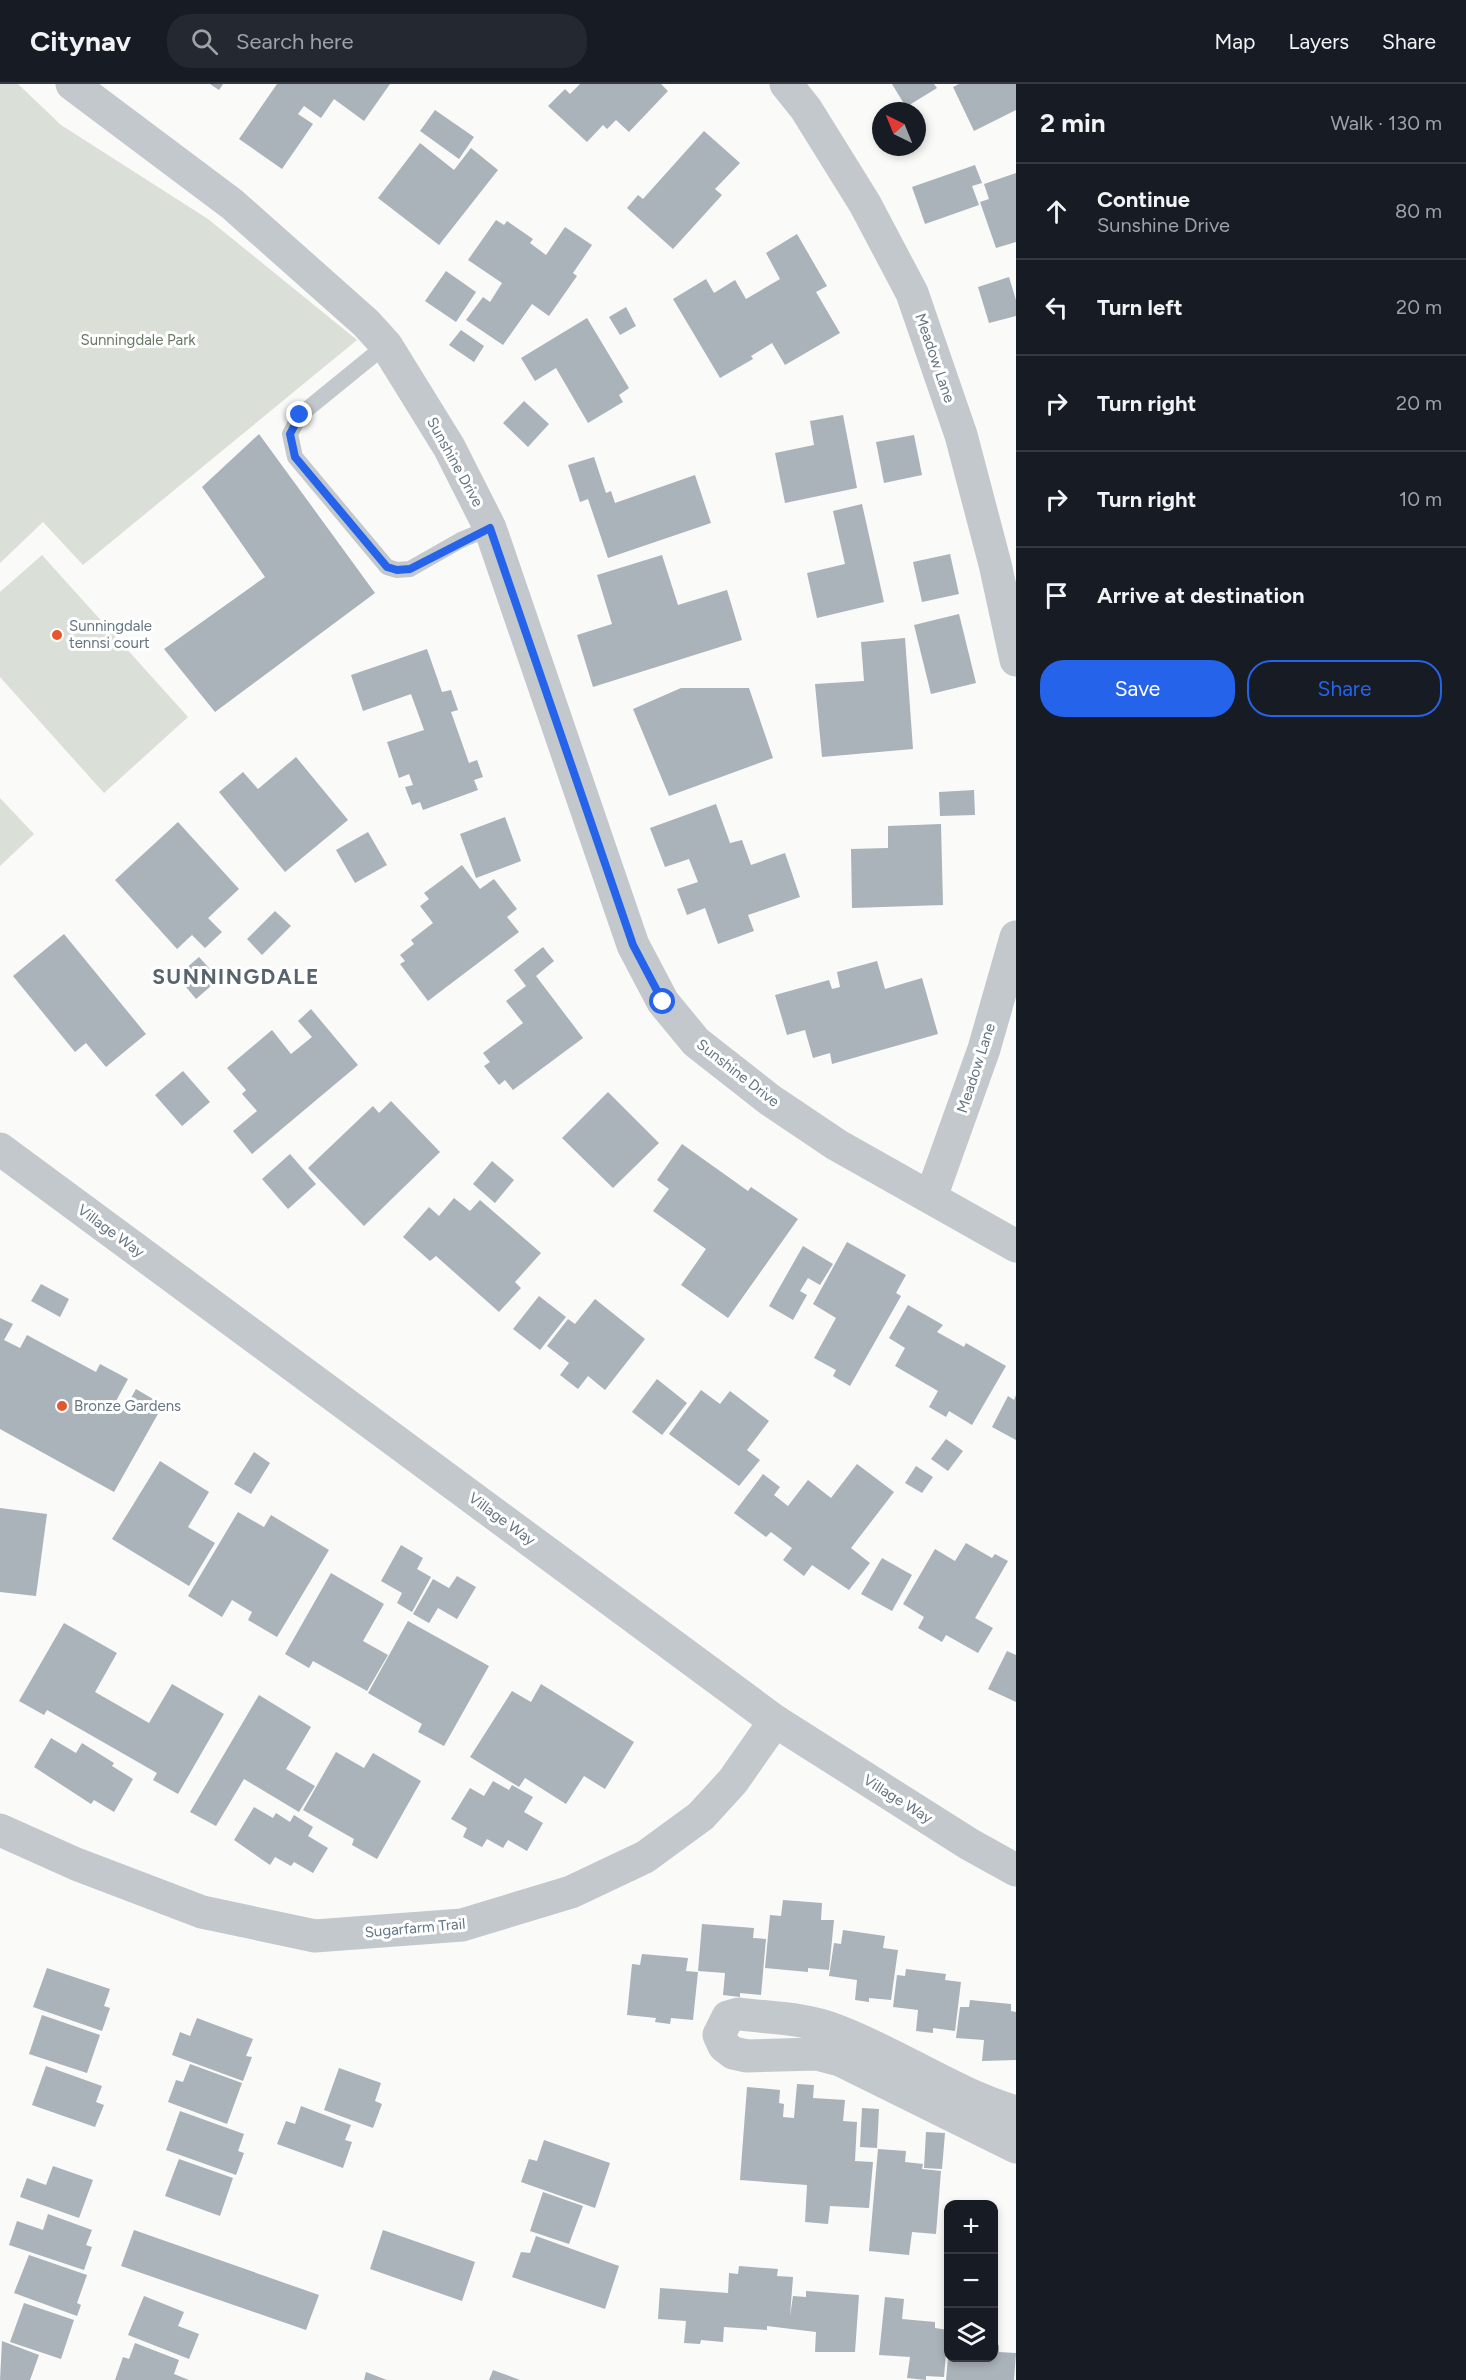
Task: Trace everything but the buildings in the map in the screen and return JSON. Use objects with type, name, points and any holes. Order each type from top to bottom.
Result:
[{"type":"street","name":"Sunshine Drive","points":[[72,84],[232,204],[366,323],[386,345],[449,447],[490,528],[633,945],[663,1002],[696,1042],[770,1100],[837,1145],[1016,1246]]},
{"type":"street","name":"Meadow Lane","points":[[786,84],[806,109],[865,204],[912,293],[961,435],[995,564],[1016,660]]},
{"type":"street","name":"Meadow Lane","points":[[932,1197],[984,1049],[1016,937]]},
{"type":"street","name":"Village Way","points":[[0,1149],[775,1720],[969,1844],[1016,1870]]},
{"type":"street","name":"Sugarfarm Trail","points":[[0,1830],[76,1864],[202,1912],[315,1936],[462,1925],[571,1892],[645,1857],[701,1816],[733,1781],[775,1720]]},
{"type":"street","points":[[1016,2112],[976,2098],[861,2041],[815,2024],[739,2014],[728,2017],[718,2034],[723,2046],[740,2055],[817,2054],[840,2060],[1016,2147]]},
{"type":"lane","points":[[386,345],[300,415],[290,434],[295,457],[387,567],[397,570],[410,569],[490,528]]},
{"type":"green space","name":"Sunningdale Park","points":[[0,84],[18,84],[61,125],[208,219],[357,340],[83,565],[43,522],[0,563]]},
{"type":"green space","name":"Sunningdale tennsi court","points":[[42,555],[188,717],[104,793],[0,677],[0,592]]},
{"type":"green space","points":[[0,798],[34,834],[0,866]]},
{"type":"place","name":"Sunningdale tennsi court","points":[[57,635]]},
{"type":"place","name":"Bronze Gardens","points":[[62,1406]]},
{"type":"district","name":"SUNNINGDALE","points":[[236,976]]},
{"type":"route","points":[[300,415],[290,434],[295,457],[387,567],[397,570],[410,569],[460,540],[490,528],[592,831],[633,945],[663,1002]]}]
